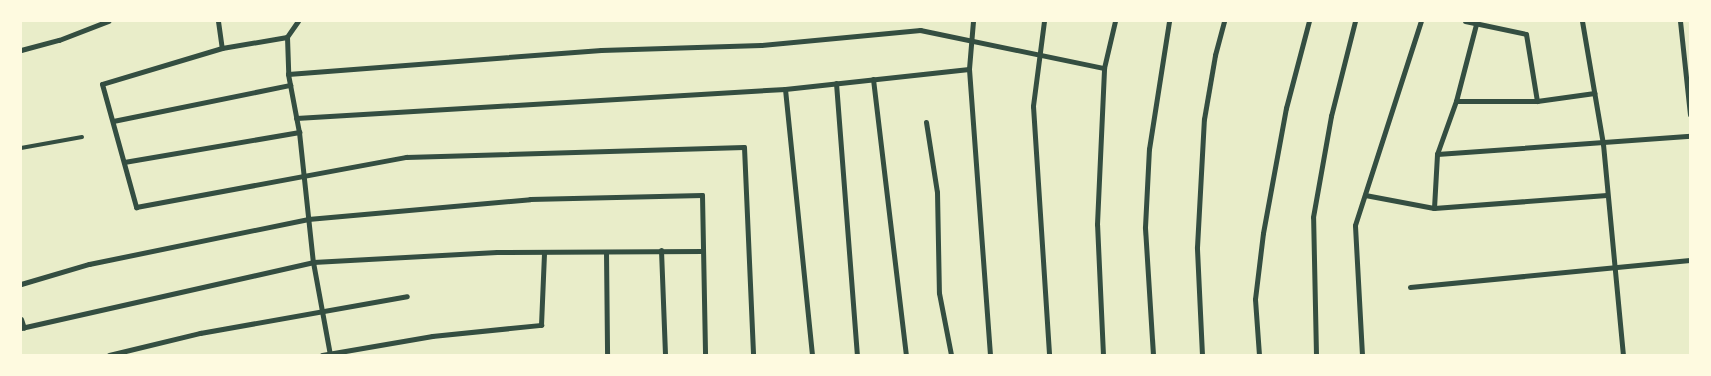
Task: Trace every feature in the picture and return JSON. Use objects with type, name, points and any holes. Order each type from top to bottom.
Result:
[{"type":"street","points":[[21,50],[59,40],[108,21]]},
{"type":"street","points":[[218,21],[222,48]]},
{"type":"street","points":[[298,21],[287,38],[288,74],[299,132],[302,174],[313,262],[330,354]]},
{"type":"street","points":[[972,21],[969,40],[969,69],[990,355]]},
{"type":"street","points":[[1044,21],[1037,55],[1033,106],[1034,151],[1049,355]]},
{"type":"street","points":[[1103,355],[1097,224],[1104,68],[1115,21]]},
{"type":"street","points":[[1152,355],[1145,227],[1148,158],[1169,21]]},
{"type":"street","points":[[1202,355],[1198,247],[1204,119],[1215,55],[1224,21]]},
{"type":"street","points":[[1259,355],[1255,299],[1263,233],[1286,108],[1308,21]]},
{"type":"street","points":[[1316,355],[1312,217],[1331,116],[1355,21]]},
{"type":"street","points":[[1362,355],[1355,225],[1421,21]]},
{"type":"street","points":[[1465,21],[1526,34],[1537,101]]},
{"type":"street","points":[[1582,21],[1603,144],[1623,355]]},
{"type":"street","points":[[1680,21],[1690,114]]},
{"type":"street","points":[[1434,208],[1437,154],[1456,101],[1476,24]]},
{"type":"street","points":[[288,74],[601,50],[761,45],[920,30],[1104,68]]},
{"type":"street","points":[[287,38],[222,48],[102,84],[136,208],[302,174],[406,157],[744,147],[753,355]]},
{"type":"street","points":[[296,118],[785,89],[969,69]]},
{"type":"street","points":[[873,79],[906,355]]},
{"type":"street","points":[[836,83],[857,355]]},
{"type":"street","points":[[113,121],[290,85]]},
{"type":"street","points":[[785,89],[812,355]]},
{"type":"street","points":[[1456,101],[1537,101],[1594,93]]},
{"type":"street","points":[[926,122],[937,192],[939,294],[951,355]]},
{"type":"street","points":[[124,162],[299,132]]},
{"type":"street","points":[[1437,154],[1603,144],[1690,136]]},
{"type":"street","points":[[21,284],[89,264],[308,219],[530,199],[702,195],[705,355]]},
{"type":"street","points":[[1365,195],[1434,208],[1608,195]]},
{"type":"street","points":[[662,250],[665,355]]},
{"type":"street","points":[[21,319],[23,328],[313,262],[544,252],[703,251]]},
{"type":"street","points":[[322,355],[432,336],[541,325],[544,252]]},
{"type":"street","points":[[606,252],[607,355]]},
{"type":"street","points":[[1410,286],[1690,260]]},
{"type":"street","points":[[109,355],[200,333],[407,296]]},
{"type":"lane","points":[[21,148],[82,137]]}]
